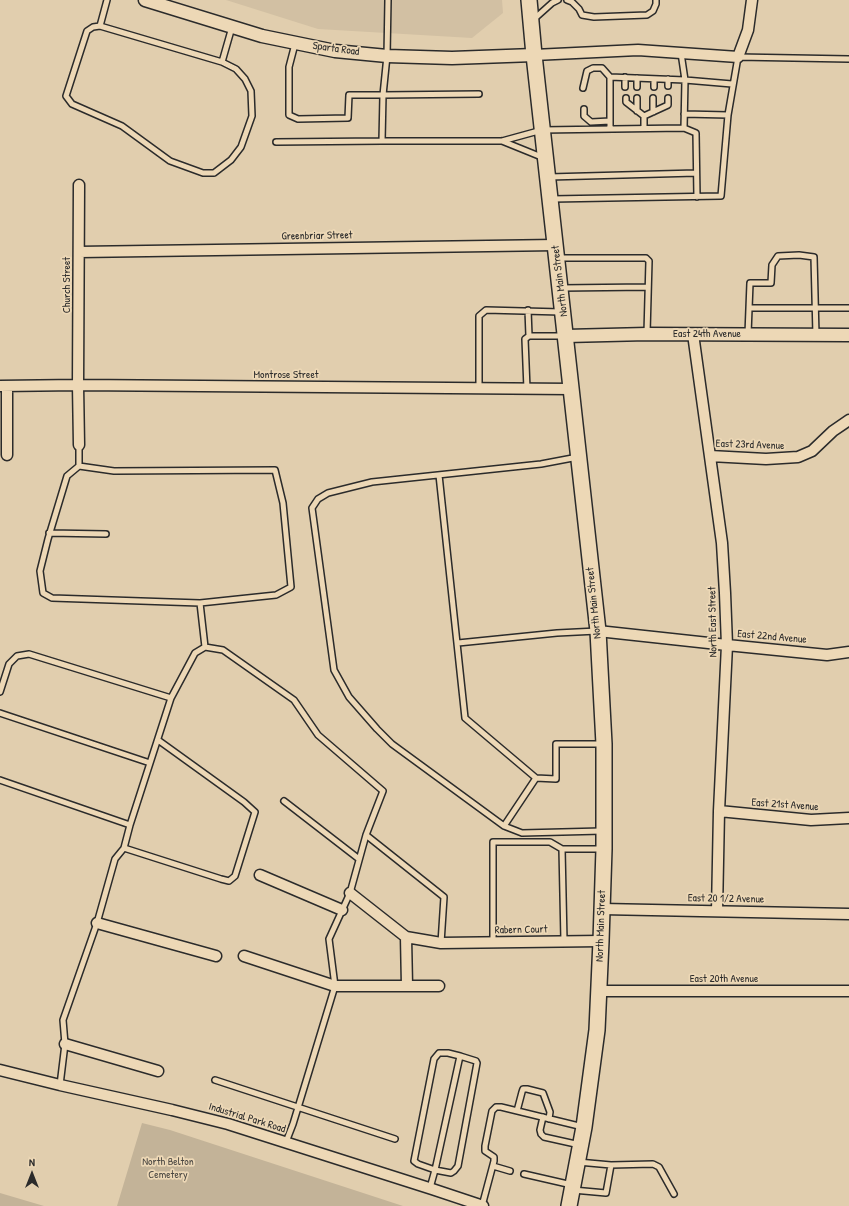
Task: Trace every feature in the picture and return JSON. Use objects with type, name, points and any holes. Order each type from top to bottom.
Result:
[{"type":"main road","name":"North Main Street","points":[[530,0],[542,130],[598,631],[604,744],[605,831],[599,991],[594,1056],[584,1127],[569,1206]]},
{"type":"street","name":"Sparta Road","points":[[145,0],[262,36],[335,51],[387,56],[452,58],[534,55]]},
{"type":"street","points":[[534,55],[638,50],[738,57],[748,30],[752,0]]},
{"type":"street","name":"Church Street","points":[[79,185],[79,445]]},
{"type":"street","name":"Greenbriar Street","points":[[79,252],[556,251]]},
{"type":"street","name":"East 24th Avenue","points":[[566,336],[648,334],[849,335]]},
{"type":"street","name":"North East Street","points":[[693,334],[722,543],[726,593],[727,645],[719,811],[717,911]]},
{"type":"street","name":"Montrose Street","points":[[4,386],[78,385],[572,389]]},
{"type":"street","points":[[4,386],[7,455]]},
{"type":"street","name":"East 23rd Avenue","points":[[710,456],[766,459],[798,457],[812,452],[833,431],[849,420]]},
{"type":"street","name":"East 22nd Avenue","points":[[598,631],[827,655],[849,652]]},
{"type":"street","name":"East 21st Avenue","points":[[719,811],[811,820],[849,818]]},
{"type":"street","points":[[260,875],[342,910]]},
{"type":"street","points":[[350,893],[406,937],[407,986]]},
{"type":"street","name":"East 20 1/2 Avenue","points":[[602,909],[849,914]]},
{"type":"street","points":[[97,923],[216,956]]},
{"type":"street","name":"Rabern Court","points":[[406,937],[441,943],[601,941]]},
{"type":"street","points":[[244,956],[335,986],[439,986]]},
{"type":"street","name":"East 20th Avenue","points":[[599,991],[849,991]]},
{"type":"street","points":[[65,1044],[158,1071]]},
{"type":"street","name":"Industrial Park Road","points":[[0,1070],[60,1086],[185,1113],[228,1124],[482,1206]]},
{"type":"lane","points":[[100,26],[107,0]]},
{"type":"lane","points":[[382,140],[383,95],[387,56],[388,0]]},
{"type":"lane","points":[[531,22],[552,3],[558,0]]},
{"type":"lane","points":[[567,0],[576,3],[582,15],[594,17],[647,15],[653,11],[656,0]]},
{"type":"lane","points":[[100,26],[222,62],[236,69],[245,79],[251,91],[252,116],[241,148],[231,160],[214,173],[203,173],[170,161],[122,126],[72,104],[66,96],[88,31],[93,27],[100,26]]},
{"type":"lane","points":[[222,62],[232,26]]},
{"type":"lane","points":[[296,43],[289,67],[289,115],[298,118],[348,118],[349,95],[479,94]]},
{"type":"lane","points":[[681,53],[685,80],[684,128]]},
{"type":"lane","points":[[550,199],[721,196],[728,115],[732,84],[738,57],[849,59]]},
{"type":"lane","points":[[583,88],[586,71],[593,68],[602,68],[610,76],[732,84]]},
{"type":"lane","points":[[610,76],[610,128]]},
{"type":"lane","points":[[625,77],[625,87]]},
{"type":"lane","points":[[637,78],[637,87]]},
{"type":"lane","points":[[654,78],[654,87]]},
{"type":"lane","points":[[668,79],[668,86]]},
{"type":"lane","points":[[626,98],[626,102],[644,116]]},
{"type":"lane","points":[[637,98],[637,111]]},
{"type":"lane","points":[[653,98],[653,112]]},
{"type":"lane","points":[[644,116],[668,105],[668,98]]},
{"type":"lane","points":[[584,109],[584,116],[591,122],[610,121]]},
{"type":"lane","points":[[684,114],[728,115]]},
{"type":"lane","points":[[644,116],[644,128]]},
{"type":"lane","points":[[276,142],[502,140],[542,130],[684,128],[696,133],[697,197]]},
{"type":"lane","points":[[502,140],[546,159]]},
{"type":"lane","points":[[548,177],[696,173]]},
{"type":"lane","points":[[556,251],[646,258],[649,261],[648,334]]},
{"type":"lane","points":[[748,334],[750,283],[771,283],[772,265],[778,256],[799,255],[814,257],[816,335]]},
{"type":"lane","points":[[560,288],[648,287]]},
{"type":"lane","points":[[749,308],[849,308]]},
{"type":"lane","points":[[479,388],[479,316],[486,310],[563,312]]},
{"type":"lane","points":[[528,310],[529,336]]},
{"type":"lane","points":[[527,389],[525,339],[529,336],[566,336]]},
{"type":"lane","points":[[79,445],[79,466],[68,476],[49,533],[40,571],[42,593],[52,598],[200,603],[276,595],[291,587],[283,503],[275,470],[114,472],[79,466]]},
{"type":"lane","points":[[579,457],[541,464],[372,482],[328,493],[318,499],[312,508],[334,670],[349,697],[392,744],[504,826],[522,833],[605,831]]},
{"type":"lane","points":[[439,475],[465,718],[536,778],[556,780],[556,744],[604,744]]},
{"type":"lane","points":[[49,533],[106,534]]},
{"type":"lane","points":[[200,603],[205,647]]},
{"type":"lane","points":[[458,643],[557,633],[598,631]]},
{"type":"lane","points":[[60,1086],[65,1044],[63,1020],[97,923],[115,859],[124,848],[130,825],[172,698],[195,653],[205,647],[223,650],[294,700],[318,735],[383,791],[366,835],[350,893],[329,939],[335,986],[298,1108],[286,1142]]},
{"type":"lane","points":[[0,692],[9,664],[17,656],[29,654],[172,698]]},
{"type":"lane","points":[[0,713],[150,763]]},
{"type":"lane","points":[[124,848],[229,881],[235,876],[253,819],[255,812],[244,802],[158,740]]},
{"type":"lane","points":[[504,826],[536,778]]},
{"type":"lane","points":[[0,780],[130,825]]},
{"type":"lane","points":[[284,801],[359,859]]},
{"type":"lane","points":[[366,835],[444,897],[441,943]]},
{"type":"lane","points":[[493,942],[493,842],[550,842],[562,849],[604,849]]},
{"type":"lane","points":[[562,849],[564,942]]},
{"type":"lane","points":[[439,1053],[448,1053],[460,1056],[476,1061],[477,1063],[458,1166],[451,1173],[435,1170],[414,1161],[434,1058],[439,1053]]},
{"type":"lane","points":[[430,1188],[460,1056]]},
{"type":"lane","points":[[215,1080],[395,1139]]},
{"type":"lane","points":[[517,1111],[523,1089],[527,1088],[543,1094],[550,1112],[549,1118]]},
{"type":"lane","points":[[482,1206],[494,1157],[485,1151],[485,1146],[492,1111],[496,1107],[584,1127]]},
{"type":"lane","points":[[543,1117],[540,1130],[544,1137],[581,1145]]},
{"type":"lane","points":[[578,1162],[611,1166],[653,1164],[658,1167],[674,1194]]},
{"type":"lane","points":[[493,1166],[510,1171]]},
{"type":"lane","points":[[524,1174],[573,1188],[606,1193],[611,1166]]},
{"type":"shaded area","points":[[226,0],[502,0],[503,13],[472,38],[318,29]]},
{"type":"green space","name":"North Belton Cemetery","points":[[142,1123],[170,1130],[403,1206],[117,1206]]},
{"type":"green space","points":[[0,1193],[44,1206],[0,1206]]}]
